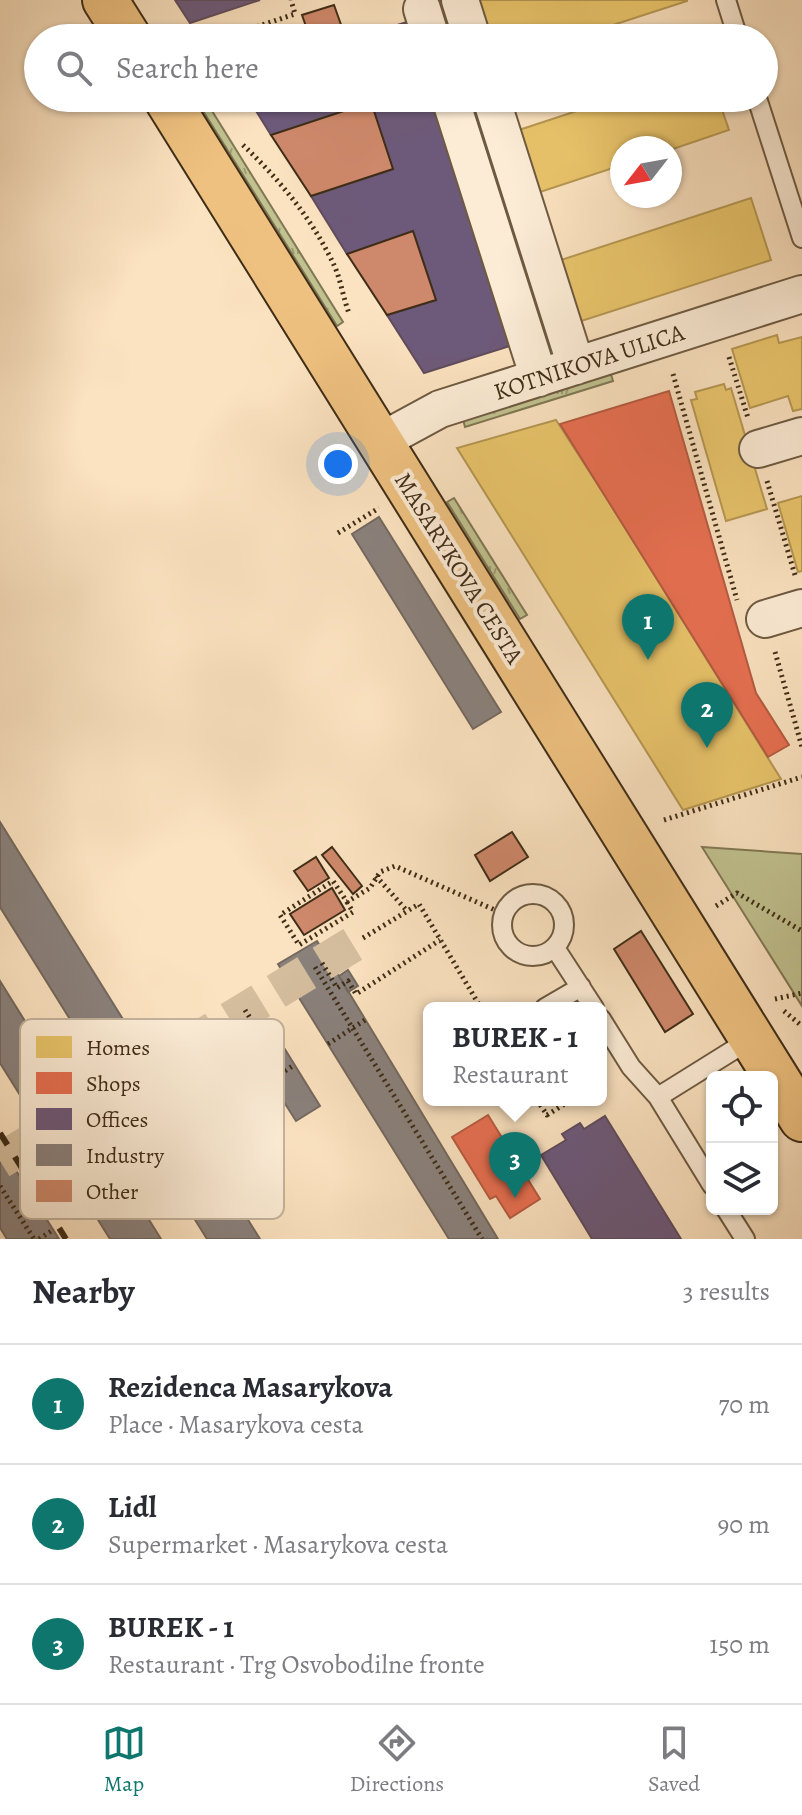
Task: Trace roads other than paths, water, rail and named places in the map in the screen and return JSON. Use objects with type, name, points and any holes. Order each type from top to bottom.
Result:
[{"type":"main road","points":[[105,0],[120,24]]},
{"type":"main road","name":"MASARYKOVA CESTA","points":[[175,112],[751,1039],[789,1113]]},
{"type":"street","points":[[460,0],[468,24]]},
{"type":"street","points":[[454,112],[539,378]]},
{"type":"street","points":[[495,112],[576,366]]},
{"type":"street","name":"KOTNIKOVA ULICA","points":[[381,441],[440,409],[802,294]]},
{"type":"street","points":[[758,449],[802,436]]},
{"type":"lane","points":[[726,0],[734,24]]},
{"type":"lane","points":[[762,112],[802,238]]},
{"type":"lane","points":[[529,894],[547,898],[555,904],[564,921],[564,931],[555,948],[537,957],[516,952],[503,935],[504,914],[508,906],[529,894]]},
{"type":"lane","points":[[555,948],[590,1002]]},
{"type":"lane","points":[[555,1002],[581,987]]},
{"type":"lane","points":[[607,1029],[631,1067],[705,1159]]},
{"type":"lane","points":[[658,1097],[751,1039]]},
{"type":"lane","points":[[730,1215],[745,1239]]},
{"type":"tunnel","points":[[231,1019],[363,938]]},
{"type":"tunnel","points":[[0,1161],[20,1149]]},
{"type":"railway","points":[[0,1133],[20,1165]]},
{"type":"railway","points":[[54,1219],[66,1239]]},
{"type":"place","name":"Rezidenca Masarykova","points":[[648,660]]},
{"type":"place","name":"Lidl","points":[[707,748]]},
{"type":"place","name":"BUREK - 1","points":[[515,1198]]}]
